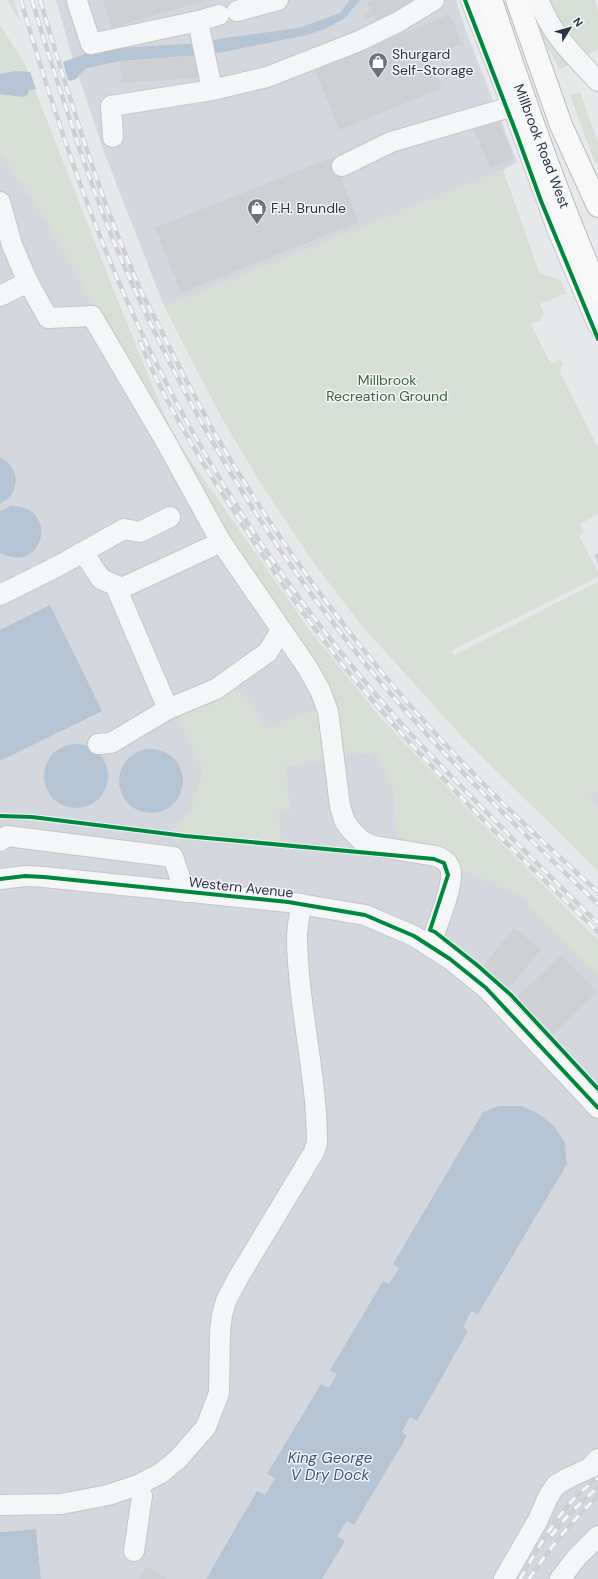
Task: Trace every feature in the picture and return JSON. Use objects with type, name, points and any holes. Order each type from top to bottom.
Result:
[{"type":"highway","name":"Millbrook Road West","points":[[491,0],[539,140],[598,290]]},
{"type":"highway","name":"Millbrook Road West","points":[[517,0],[561,125],[598,206]]},
{"type":"highway","points":[[561,125],[598,170]]},
{"type":"street","points":[[77,1],[91,44],[198,21],[278,0]]},
{"type":"street","points":[[113,137],[111,106],[212,90],[267,77],[359,40],[398,22],[434,0]]},
{"type":"street","points":[[471,0],[512,105],[555,223],[598,325]]},
{"type":"street","points":[[539,0],[542,11],[554,32],[572,54],[598,80]]},
{"type":"street","points":[[198,21],[212,90]]},
{"type":"street","points":[[342,166],[391,142],[500,110],[512,105]]},
{"type":"street","points":[[0,202],[12,245],[28,282],[48,318],[92,316],[166,442],[221,542],[314,678],[328,711],[340,806],[345,822],[361,840],[374,846],[436,856],[446,860],[450,869],[451,881],[430,946]]},
{"type":"street","points":[[0,296],[28,282]]},
{"type":"street","points":[[0,595],[124,529],[140,532],[170,517]]},
{"type":"street","points":[[83,552],[101,579],[122,588],[221,542]]},
{"type":"street","points":[[115,585],[168,710]]},
{"type":"street","points":[[98,744],[111,743],[168,710],[216,689],[268,652],[281,630]]},
{"type":"street","points":[[0,841],[7,836],[173,856],[185,892]]},
{"type":"street","name":"Western Avenue","points":[[0,879],[25,876],[44,877],[301,904],[365,915],[414,936],[450,959],[486,988],[598,1108]]},
{"type":"street","points":[[0,1505],[60,1504],[108,1495],[138,1485],[161,1473],[178,1459],[206,1427],[219,1393],[220,1331],[226,1301],[238,1278],[311,1158],[317,1143],[313,1080],[299,971],[297,936],[301,904]]},
{"type":"street","points":[[504,1579],[556,1485],[590,1468],[598,1459]]},
{"type":"street","points":[[134,1551],[142,1496],[138,1485]]},
{"type":"street","points":[[560,1579],[577,1557],[598,1536]]},
{"type":"shaded area","points":[[56,0],[456,0],[465,29],[517,162],[503,170],[164,306],[104,152],[73,60]]},
{"type":"shaded area","points":[[0,63],[196,490],[334,692],[598,969],[598,1579],[41,1579],[36,1529],[0,1532]]},
{"type":"shaded area","points":[[598,791],[598,810],[589,796]]},
{"type":"green space","points":[[7,0],[14,0],[20,22]]},
{"type":"green space","points":[[550,0],[595,0],[598,12],[598,49],[585,56],[560,24]]},
{"type":"green space","points":[[539,23],[569,64],[560,70],[538,31],[536,25]]},
{"type":"green space","points":[[0,25],[24,62],[114,291],[166,419],[179,444],[311,632],[379,716],[473,815],[598,940],[598,977],[521,897],[397,841],[392,785],[377,753],[352,755],[286,767],[290,811],[279,811],[281,844],[172,831],[190,810],[200,782],[202,770],[178,717],[229,687],[247,698],[255,709],[265,728],[316,709],[312,661],[174,450],[52,231],[0,151]]},
{"type":"green space","points":[[580,92],[598,143],[598,164],[594,160],[570,95]]},
{"type":"green space","name":"Millbrook Recreation Ground","points":[[503,170],[539,272],[561,281],[566,293],[540,304],[544,314],[541,320],[531,324],[551,364],[560,359],[563,364],[560,373],[598,448],[598,514],[580,524],[584,533],[579,536],[598,572],[598,577],[451,651],[454,655],[598,582],[598,791],[589,796],[598,810],[598,871],[467,742],[362,626],[311,559],[261,484],[219,413],[164,306]]},
{"type":"water","points":[[350,0],[360,0],[345,18],[325,29],[303,36],[213,54],[120,61],[87,68],[76,79],[71,81],[68,80],[63,62],[99,49],[203,43],[224,38],[299,28],[340,13]]},
{"type":"water","points":[[17,71],[30,72],[36,89],[29,90],[28,94],[23,97],[0,94],[0,74]]},
{"type":"water","points":[[0,457],[12,467],[16,480],[12,493],[0,504]]},
{"type":"water","points":[[11,506],[27,509],[36,517],[41,527],[40,538],[36,548],[27,555],[15,558],[0,553],[0,511]]},
{"type":"water","points":[[50,605],[102,711],[0,761],[0,630]]},
{"type":"water","points":[[70,744],[82,744],[99,753],[106,764],[108,776],[106,788],[99,799],[82,808],[70,808],[58,803],[49,794],[44,782],[44,770],[49,758],[58,749]]},
{"type":"water","points":[[151,749],[169,755],[177,763],[183,781],[177,799],[169,807],[151,813],[133,807],[125,799],[119,781],[125,763],[133,755]]},
{"type":"water","name":"King George V Dry Dock","points":[[499,1106],[522,1106],[539,1114],[554,1126],[565,1143],[567,1164],[478,1314],[471,1311],[463,1327],[468,1331],[417,1421],[410,1417],[402,1432],[407,1436],[354,1525],[347,1521],[337,1536],[345,1541],[322,1579],[206,1579],[257,1491],[265,1495],[275,1478],[267,1474],[321,1384],[329,1388],[337,1374],[330,1370],[383,1281],[389,1284],[399,1268],[393,1264],[483,1112]]},
{"type":"water","points":[[36,1529],[41,1579],[0,1579],[0,1532]]},
{"type":"building","points":[[103,0],[208,0],[111,28]]},
{"type":"building","points":[[373,0],[418,0],[377,22],[374,15],[367,19],[364,14],[371,10],[367,3]]},
{"type":"building","name":"Shurgard Self-Storage","points":[[450,14],[462,44],[429,57],[442,88],[339,130],[315,70]]},
{"type":"building","points":[[197,56],[198,78],[121,83],[120,61]]},
{"type":"building","points":[[499,121],[514,159],[490,168],[474,130]]},
{"type":"building","name":"F.H. Brundle","points":[[333,157],[359,222],[181,293],[155,228]]},
{"type":"building","points":[[598,553],[598,564],[594,555]]},
{"type":"building","points":[[514,928],[541,949],[509,989],[482,967]]},
{"type":"building","points":[[562,955],[597,992],[553,1034],[517,997]]},
{"type":"building","points":[[146,1566],[168,1579],[139,1579]]},
{"type":"railway","points":[[21,0],[52,101],[86,201],[126,299],[172,394],[221,481],[275,564],[304,605],[366,683],[439,764],[598,923]]},
{"type":"railway","points":[[32,0],[81,153],[121,260],[151,324],[198,416],[251,505],[309,591],[369,669],[463,773],[598,904]]},
{"type":"railway","points":[[40,0],[74,112],[102,193],[140,289],[194,395],[241,477],[269,521],[330,606],[362,648],[430,728],[531,830],[598,892]]},
{"type":"railway","points":[[140,342],[160,386],[182,428],[207,470],[299,608],[342,664],[434,769],[531,868],[598,932]]},
{"type":"railway","points":[[520,1579],[545,1537],[563,1511],[585,1488],[598,1478]]},
{"type":"railway","points":[[551,1536],[569,1514],[598,1487]]},
{"type":"railway","points":[[529,1579],[561,1536],[598,1496]]},
{"type":"cycle path","points":[[465,0],[541,201],[598,339]]},
{"type":"cycle path","points":[[0,816],[32,817],[185,836],[434,859],[444,863],[448,875],[430,930],[435,932],[477,965],[511,995],[598,1089]]},
{"type":"cycle path","points":[[0,879],[25,876],[44,877],[288,902],[365,915],[414,936],[450,959],[486,988],[598,1108]]},
{"type":"place","name":"Shurgard Self-Storage","points":[[378,79]]},
{"type":"place","name":"F.H. Brundle","points":[[257,225]]}]
